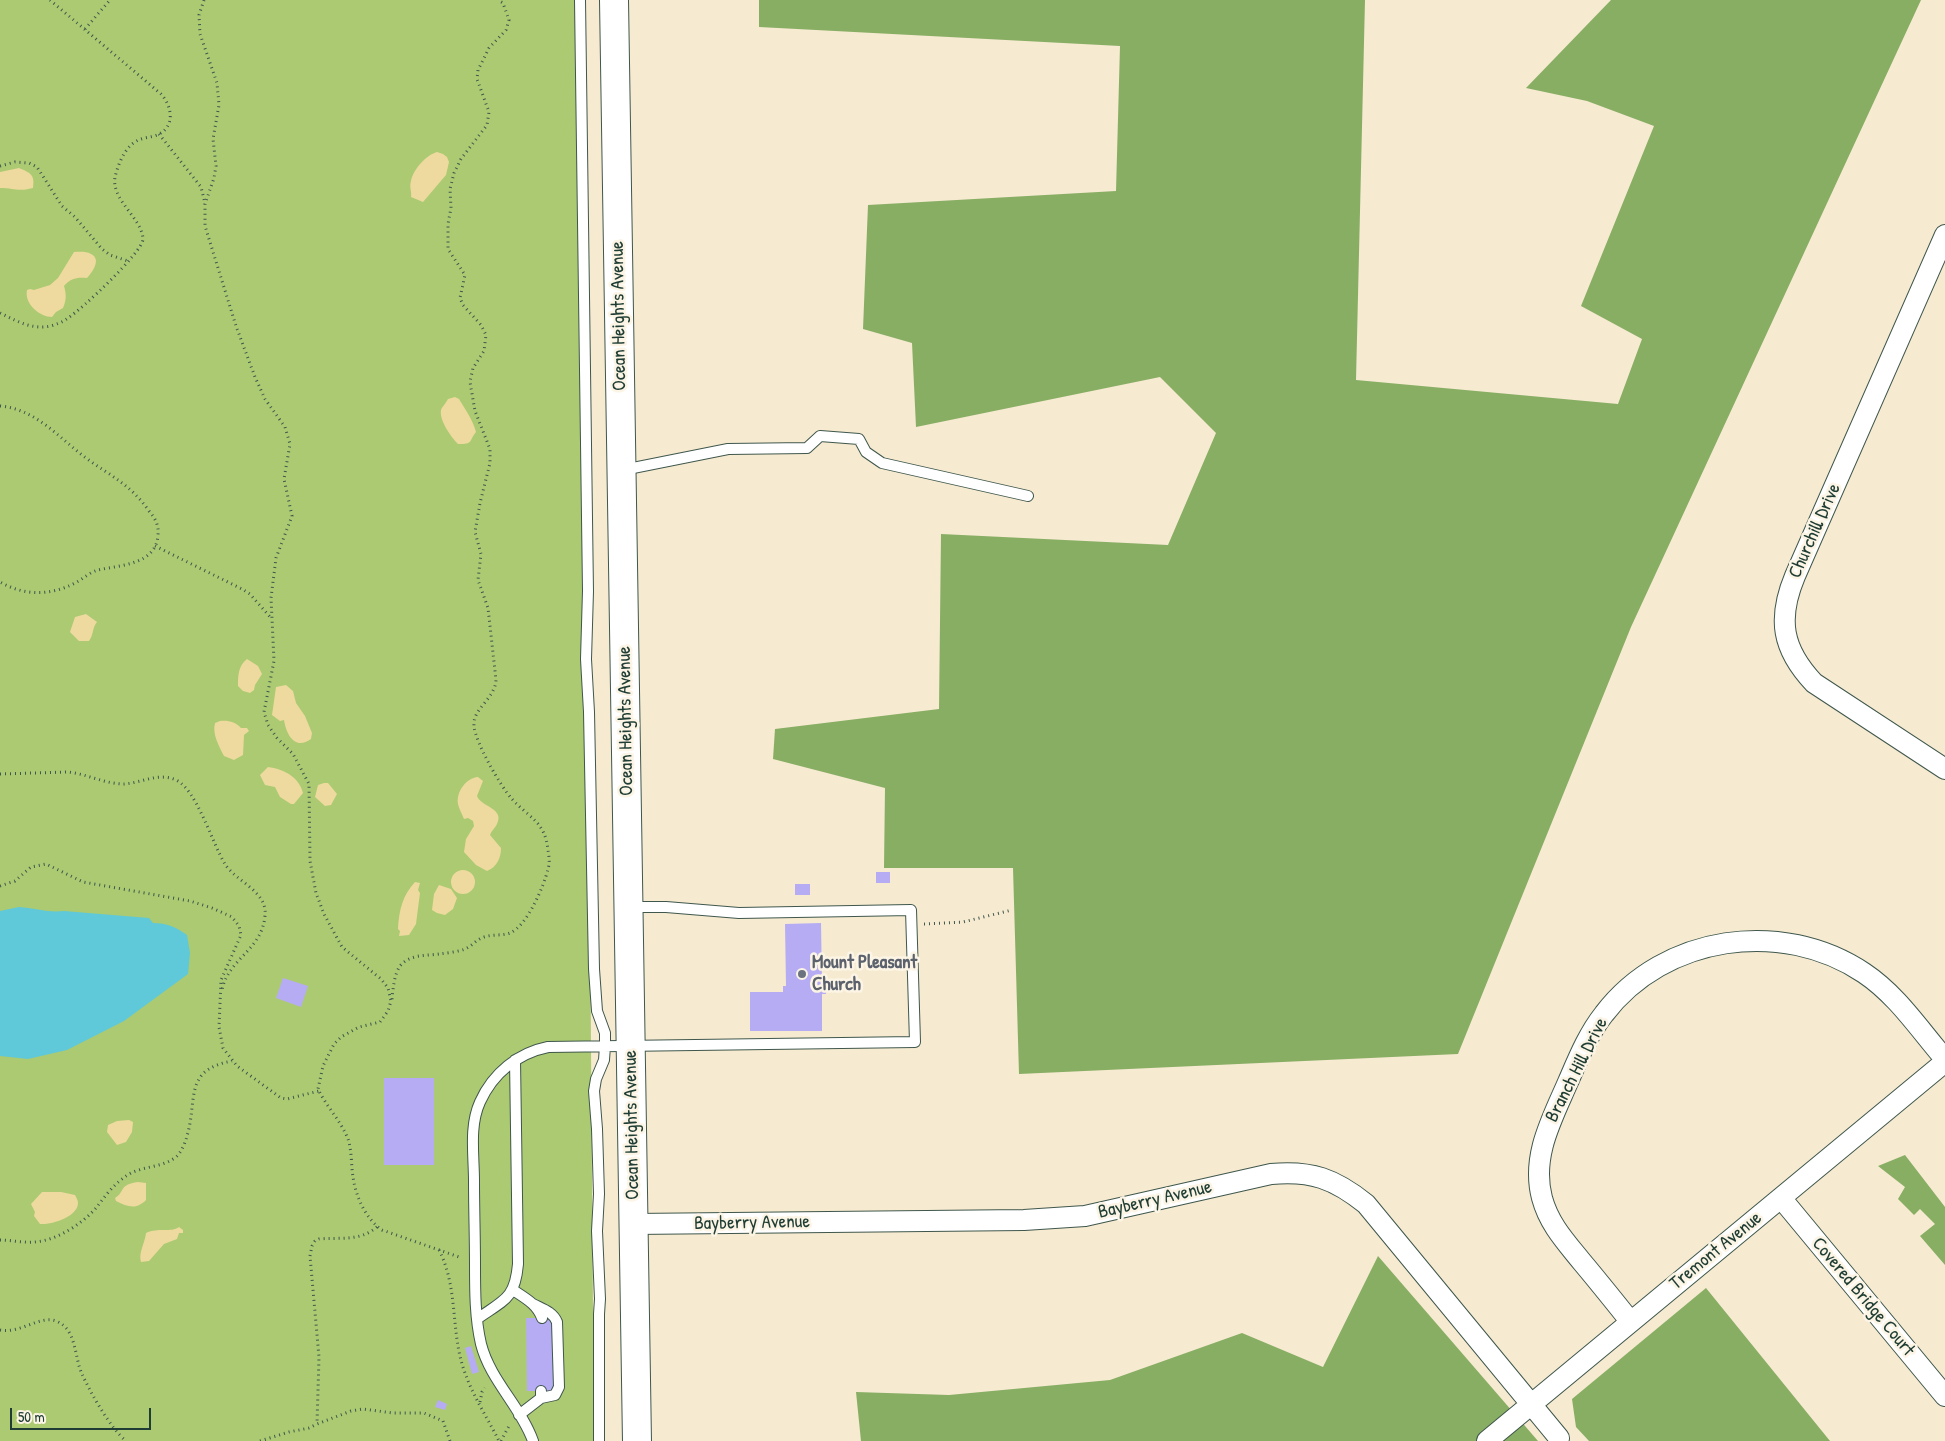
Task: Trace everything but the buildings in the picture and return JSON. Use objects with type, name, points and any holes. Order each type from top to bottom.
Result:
[{"type":"main road","name":"Ocean Heights Avenue","points":[[614,0],[628,907],[618,1046],[633,1224],[638,1441]]},
{"type":"street","name":"Churchill Drive","points":[[1943,762],[1814,683],[1798,666],[1791,652],[1786,637],[1784,616],[1785,601],[1795,576],[1945,235]]},
{"type":"street","name":"Branch Hill Drive","points":[[1630,1321],[1550,1222],[1542,1197],[1538,1170],[1544,1140],[1578,1059],[1598,1022],[1628,989],[1666,962],[1708,946],[1751,940],[1816,949],[1849,964],[1883,987],[1910,1016],[1945,1060]]},
{"type":"street","name":"Tremont Avenue","points":[[1487,1441],[1945,1060]]},
{"type":"street","name":"Bayberry Avenue","points":[[633,1224],[1072,1218],[1272,1174],[1286,1172],[1312,1175],[1332,1181],[1366,1204],[1559,1438]]},
{"type":"street","name":"Covered Bridge Court","points":[[1781,1198],[1945,1396]]},
{"type":"lane","points":[[580,0],[588,591],[586,658],[589,712],[594,969],[597,1011],[605,1033],[618,1046]]},
{"type":"lane","points":[[622,470],[728,449],[808,448],[820,436],[858,439],[866,452],[882,463],[1028,496]]},
{"type":"lane","points":[[533,1441],[488,1362],[481,1345],[477,1319],[473,1132],[475,1115],[486,1090],[504,1068],[515,1060],[548,1047],[915,1042],[911,910],[739,913],[666,907],[628,907]]},
{"type":"lane","points":[[599,1441],[600,1299],[597,1231],[599,1194],[594,1091],[596,1079],[604,1060],[618,1046]]},
{"type":"lane","points":[[477,1319],[505,1299],[513,1290],[516,1281],[518,1264],[515,1060]]},
{"type":"lane","points":[[513,1290],[533,1304],[539,1310],[542,1318]]},
{"type":"lane","points":[[519,1415],[541,1395],[555,1396],[559,1387],[557,1322],[549,1311],[533,1304]]},
{"type":"path","points":[[0,314],[28,326],[40,327],[56,324],[68,319],[85,305],[139,249],[143,238],[118,193],[115,178],[120,160],[130,146],[136,141],[159,134],[166,128],[170,120],[171,110],[166,99],[50,0]]},
{"type":"path","points":[[85,28],[110,0]]},
{"type":"path","points":[[204,0],[199,15],[200,34],[217,83],[219,105],[213,138],[216,166],[205,204]]},
{"type":"path","points":[[475,1262],[378,1227],[369,1217],[360,1200],[353,1178],[350,1148],[346,1135],[319,1091],[323,1066],[334,1044],[341,1037],[359,1027],[380,1022],[388,1011],[395,978],[400,967],[417,956],[466,949],[486,936],[508,934],[514,931],[526,917],[540,892],[549,867],[548,846],[542,829],[536,820],[512,800],[505,790],[481,748],[473,724],[476,715],[496,688],[488,608],[478,580],[481,554],[475,532],[490,463],[490,449],[475,411],[470,382],[473,368],[484,351],[486,335],[481,325],[463,305],[460,298],[465,275],[448,249],[448,241],[451,208],[450,190],[454,173],[470,145],[487,125],[489,112],[477,79],[478,70],[489,48],[506,30],[509,20],[503,4],[498,0]]},
{"type":"path","points":[[159,134],[201,187],[205,204],[205,226],[236,326],[264,399],[285,427],[289,436],[289,455],[284,479],[292,516],[276,558],[271,598],[274,661],[264,712],[268,725],[277,738],[293,754],[309,784],[310,861],[316,893],[334,935],[342,947],[381,979],[388,988],[391,1001]]},
{"type":"path","points":[[0,166],[14,162],[29,163],[37,167],[55,197],[102,249],[110,255],[128,261]]},
{"type":"path","points":[[0,406],[21,411],[46,425],[86,458],[131,488],[156,520],[159,533],[151,552],[137,562],[97,570],[62,590],[53,592],[25,592],[0,582]]},
{"type":"path","points":[[155,546],[242,589],[250,594],[272,619]]},
{"type":"path","points":[[0,774],[68,772],[122,784],[164,777],[178,780],[188,789],[225,864],[235,877],[258,895],[265,906],[264,927],[257,941],[234,966],[224,981],[220,1000]]},
{"type":"path","points":[[0,886],[15,881],[31,867],[46,864],[83,882],[190,901],[224,913],[236,921],[241,935],[221,980],[221,1037],[223,1048],[232,1061],[266,1089],[281,1098],[287,1099],[319,1091]]},
{"type":"path","points":[[921,924],[964,922],[1012,910]]},
{"type":"path","points":[[0,1240],[35,1242],[56,1236],[86,1217],[96,1208],[103,1196],[130,1173],[167,1162],[177,1156],[184,1146],[188,1133],[197,1080],[205,1071],[216,1064],[232,1061]]},
{"type":"path","points":[[317,1424],[319,1357],[311,1272],[312,1246],[319,1239],[349,1239],[372,1232],[378,1227]]},
{"type":"path","points":[[438,1249],[452,1286],[455,1328],[464,1372],[500,1441]]},
{"type":"path","points":[[0,1330],[19,1329],[45,1320],[55,1320],[62,1324],[72,1340],[81,1372],[112,1424],[126,1441]]},
{"type":"path","points":[[260,1441],[309,1428],[351,1411],[362,1409],[393,1414],[424,1413],[443,1421],[450,1441]]},
{"type":"green space","points":[[0,0],[583,0],[594,1441],[0,1441]]},
{"type":"green space","points":[[759,0],[1365,0],[1356,380],[1618,404],[1642,339],[1581,306],[1654,126],[1587,101],[1526,88],[1611,0],[1921,0],[1631,627],[1458,1054],[1019,1074],[1013,868],[884,868],[885,788],[773,759],[775,729],[939,709],[941,534],[1168,545],[1216,433],[1160,377],[916,427],[912,343],[863,329],[868,205],[1116,191],[1120,46],[759,27]]},
{"type":"green space","points":[[1905,1155],[1945,1207],[1945,1265],[1920,1236],[1935,1224],[1920,1209],[1914,1215],[1898,1199],[1905,1187],[1878,1166]]},
{"type":"green space","points":[[1378,1256],[1538,1441],[861,1441],[856,1392],[949,1395],[1110,1380],[1242,1333],[1323,1367]]},
{"type":"green space","points":[[1706,1288],[1830,1441],[1589,1441],[1576,1427],[1572,1399]]},
{"type":"sand","points":[[437,152],[447,157],[449,162],[446,175],[423,202],[411,197],[410,183],[414,172],[424,160]]},
{"type":"sand","points":[[19,168],[27,171],[33,177],[33,188],[19,190],[0,188],[0,172]]},
{"type":"sand","points":[[74,252],[87,252],[94,256],[96,262],[93,270],[87,278],[74,279],[64,286],[66,296],[63,308],[52,317],[43,315],[30,305],[27,290],[50,285],[58,278]]},
{"type":"sand","points":[[455,397],[459,399],[476,432],[470,442],[466,444],[458,444],[449,433],[442,419],[442,408],[448,399]]},
{"type":"sand","points":[[86,614],[97,622],[89,641],[79,641],[70,632],[75,617]]},
{"type":"sand","points":[[247,659],[258,666],[262,674],[254,690],[250,693],[243,691],[238,686],[240,668]]},
{"type":"sand","points":[[286,685],[293,691],[296,703],[305,716],[312,733],[311,739],[305,742],[300,743],[292,739],[287,731],[284,720],[280,721],[272,715],[276,687]]},
{"type":"sand","points":[[220,721],[232,722],[241,728],[247,728],[249,731],[244,735],[243,755],[234,760],[224,756],[216,740],[214,727],[215,723]]},
{"type":"sand","points":[[268,767],[285,772],[298,782],[303,793],[294,804],[280,797],[275,787],[265,785],[260,775]]},
{"type":"sand","points":[[478,777],[483,781],[477,796],[479,800],[495,811],[499,819],[490,835],[501,848],[500,855],[496,865],[487,871],[476,865],[464,852],[466,839],[474,826],[473,821],[468,818],[464,819],[458,804],[460,790],[470,780]]},
{"type":"sand","points":[[328,783],[337,794],[331,805],[325,806],[315,797],[318,785]]},
{"type":"sand","points":[[463,870],[468,871],[474,877],[474,887],[468,893],[463,894],[458,893],[452,887],[451,882],[452,877],[458,871]]},
{"type":"sand","points":[[415,882],[420,883],[416,924],[409,935],[399,936],[400,931],[398,929],[402,903],[407,892]]},
{"type":"sand","points":[[439,885],[451,889],[457,898],[453,909],[445,915],[432,910],[434,894]]},
{"type":"sand","points":[[129,1120],[133,1122],[132,1132],[126,1142],[117,1145],[107,1132],[108,1125],[117,1121]]},
{"type":"sand","points":[[138,1182],[146,1183],[146,1200],[135,1206],[124,1205],[116,1201],[115,1198],[125,1187]]},
{"type":"sand","points":[[42,1192],[61,1192],[75,1195],[78,1202],[77,1208],[63,1219],[40,1224],[34,1216],[35,1212],[31,1204]]},
{"type":"sand","points":[[179,1227],[183,1230],[183,1233],[179,1233],[177,1239],[164,1244],[149,1261],[141,1262],[140,1255],[146,1233],[155,1230],[172,1230]]},
{"type":"water","points":[[19,907],[149,918],[153,923],[171,926],[187,935],[190,953],[188,974],[124,1021],[67,1050],[28,1059],[0,1056],[0,911]]},
{"type":"place","name":"Mount Pleasant Church","points":[[802,974]]}]
